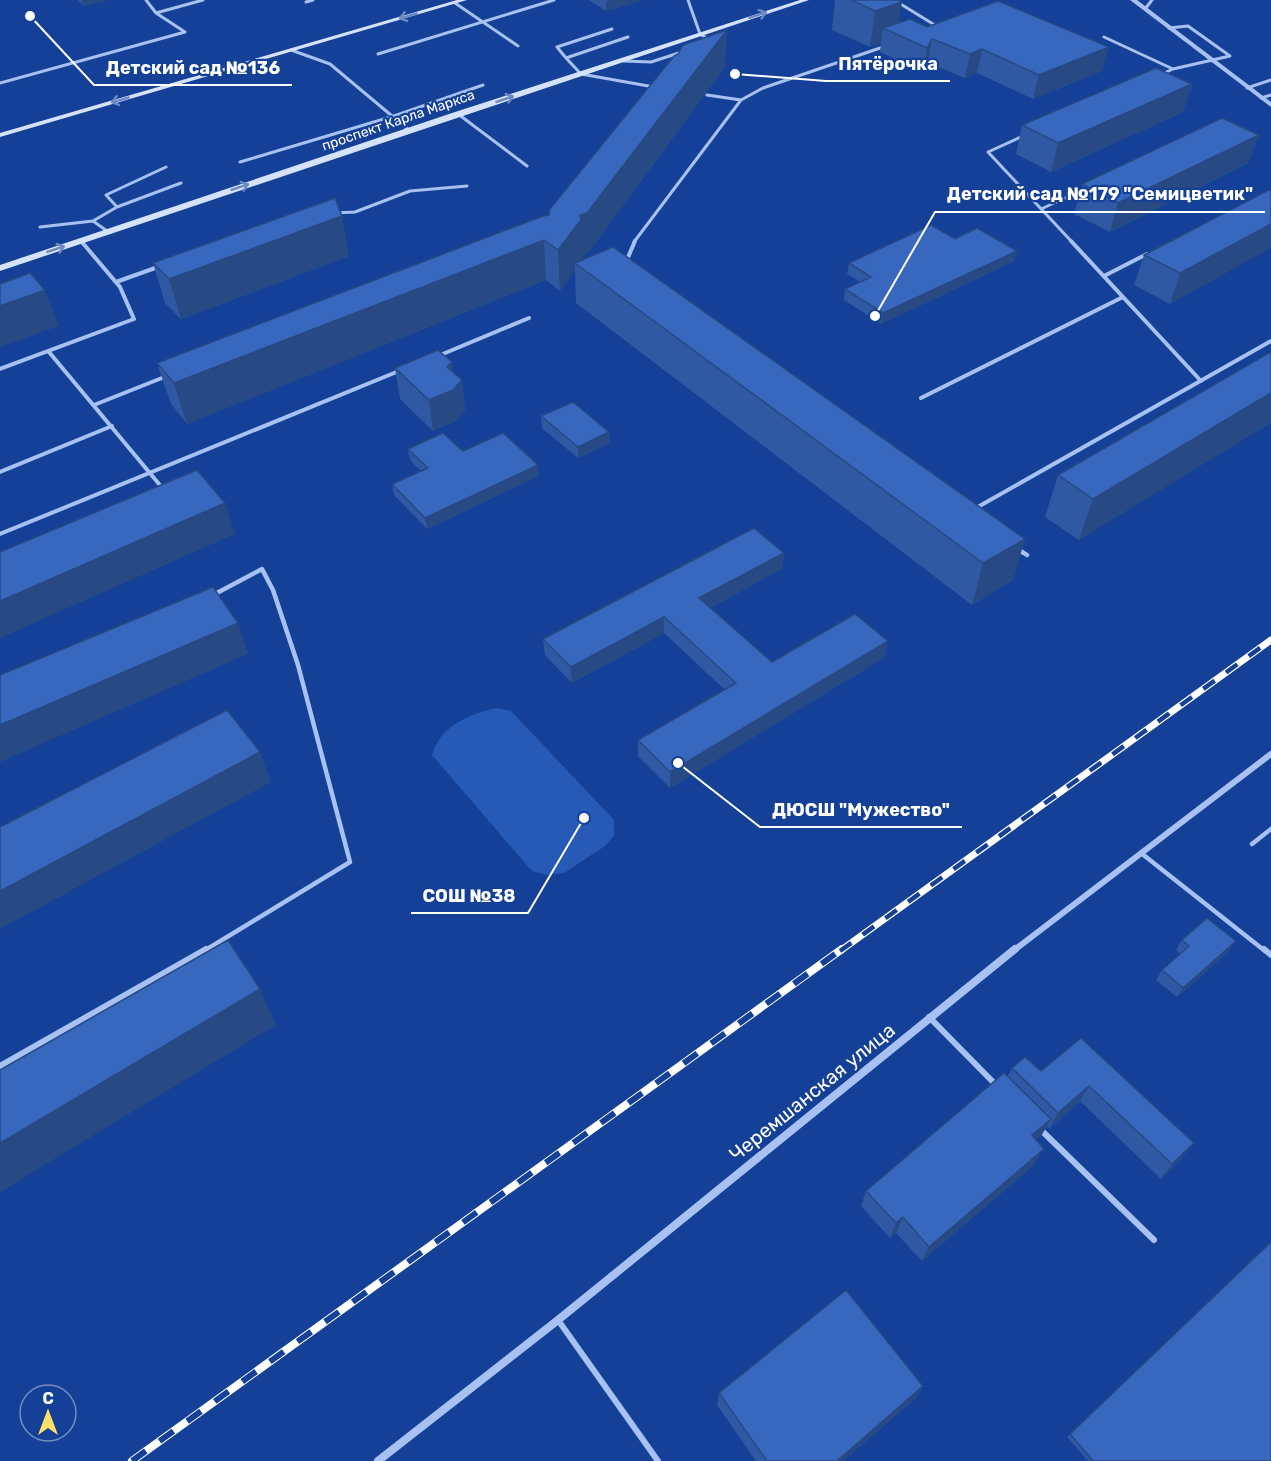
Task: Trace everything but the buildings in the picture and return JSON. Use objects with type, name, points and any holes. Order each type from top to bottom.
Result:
[{"type":"main road","points":[[0,135],[464,0]]},
{"type":"main road","name":"проспект Карла Маркса","points":[[0,268],[806,0]]},
{"type":"street","points":[[1133,0],[1271,105]]},
{"type":"street","name":"Черемшанская улица","points":[[378,1461],[558,1320],[929,1017],[1271,754]]},
{"type":"lane","points":[[0,83],[185,32],[156,13],[146,0]]},
{"type":"lane","points":[[156,13],[203,0]]},
{"type":"lane","points":[[306,2],[313,0]]},
{"type":"lane","points":[[378,54],[554,0]]},
{"type":"lane","points":[[688,0],[697,38],[710,40]]},
{"type":"lane","points":[[894,0],[940,27],[928,31]]},
{"type":"lane","points":[[1145,9],[1152,0]]},
{"type":"lane","points":[[455,3],[518,46]]},
{"type":"lane","points":[[1162,74],[1210,59],[1230,56],[1188,26],[1169,28]]},
{"type":"lane","points":[[612,29],[557,47],[581,74],[664,88]]},
{"type":"lane","points":[[566,58],[628,37]]},
{"type":"lane","points":[[1104,37],[1173,69]]},
{"type":"lane","points":[[616,261],[626,262],[635,241],[741,100],[763,88],[896,43]]},
{"type":"lane","points":[[623,61],[651,62],[691,49]]},
{"type":"lane","points":[[291,50],[330,64],[410,131]]},
{"type":"lane","points":[[1247,88],[1271,80]]},
{"type":"lane","points":[[240,162],[394,116],[483,86]]},
{"type":"lane","points":[[707,95],[741,100]]},
{"type":"lane","points":[[1262,98],[1271,95]]},
{"type":"lane","points":[[458,114],[527,166]]},
{"type":"lane","points":[[1031,132],[988,152],[1202,381]]},
{"type":"lane","points":[[117,207],[106,195],[166,167]]},
{"type":"lane","points":[[40,227],[93,221],[117,207],[181,183]]},
{"type":"lane","points":[[1041,209],[1095,184]]},
{"type":"lane","points":[[334,213],[355,212],[410,191],[467,186]]},
{"type":"lane","points":[[93,221],[107,231]]},
{"type":"lane","points":[[0,369],[134,319],[132,308],[116,282],[81,241]]},
{"type":"lane","points":[[1104,276],[1154,251]]},
{"type":"lane","points":[[116,282],[160,266]]},
{"type":"lane","points":[[921,398],[1123,297]]},
{"type":"lane","points":[[430,359],[530,318]]},
{"type":"lane","points":[[968,512],[1271,341]]},
{"type":"lane","points":[[49,352],[152,473],[171,499]]},
{"type":"lane","points":[[0,534],[407,368]]},
{"type":"lane","points":[[94,405],[171,374]]},
{"type":"lane","points":[[0,472],[112,426]]},
{"type":"lane","points":[[1010,543],[1027,555]]},
{"type":"lane","points":[[0,1066],[170,971],[350,862],[298,665],[273,590],[262,568],[210,597]]},
{"type":"lane","points":[[1252,844],[1271,829]]},
{"type":"lane","points":[[1141,853],[1271,955]]},
{"type":"lane","points":[[929,1017],[1003,1092]]},
{"type":"lane","points":[[1036,1126],[1155,1240]]},
{"type":"lane","points":[[558,1320],[658,1461]]},
{"type":"shaded area","points":[[497,708],[511,711],[614,820],[614,835],[605,846],[564,873],[547,875],[532,871],[432,755],[441,737],[457,723]]},
{"type":"railway","points":[[840,951],[1271,640]]},
{"type":"railway","points":[[132,1461],[842,949]]},
{"type":"place","name":"Детский сад №136","points":[[30,16]]},
{"type":"place","name":"Пятёрочка","points":[[735,74]]},
{"type":"place","name":"Детский сад №179 \"Семицветик\"","points":[[875,316]]},
{"type":"place","name":"ДЮСШ \"Мужество\"","points":[[678,763]]},
{"type":"place","name":"СОШ №38","points":[[584,818]]}]
